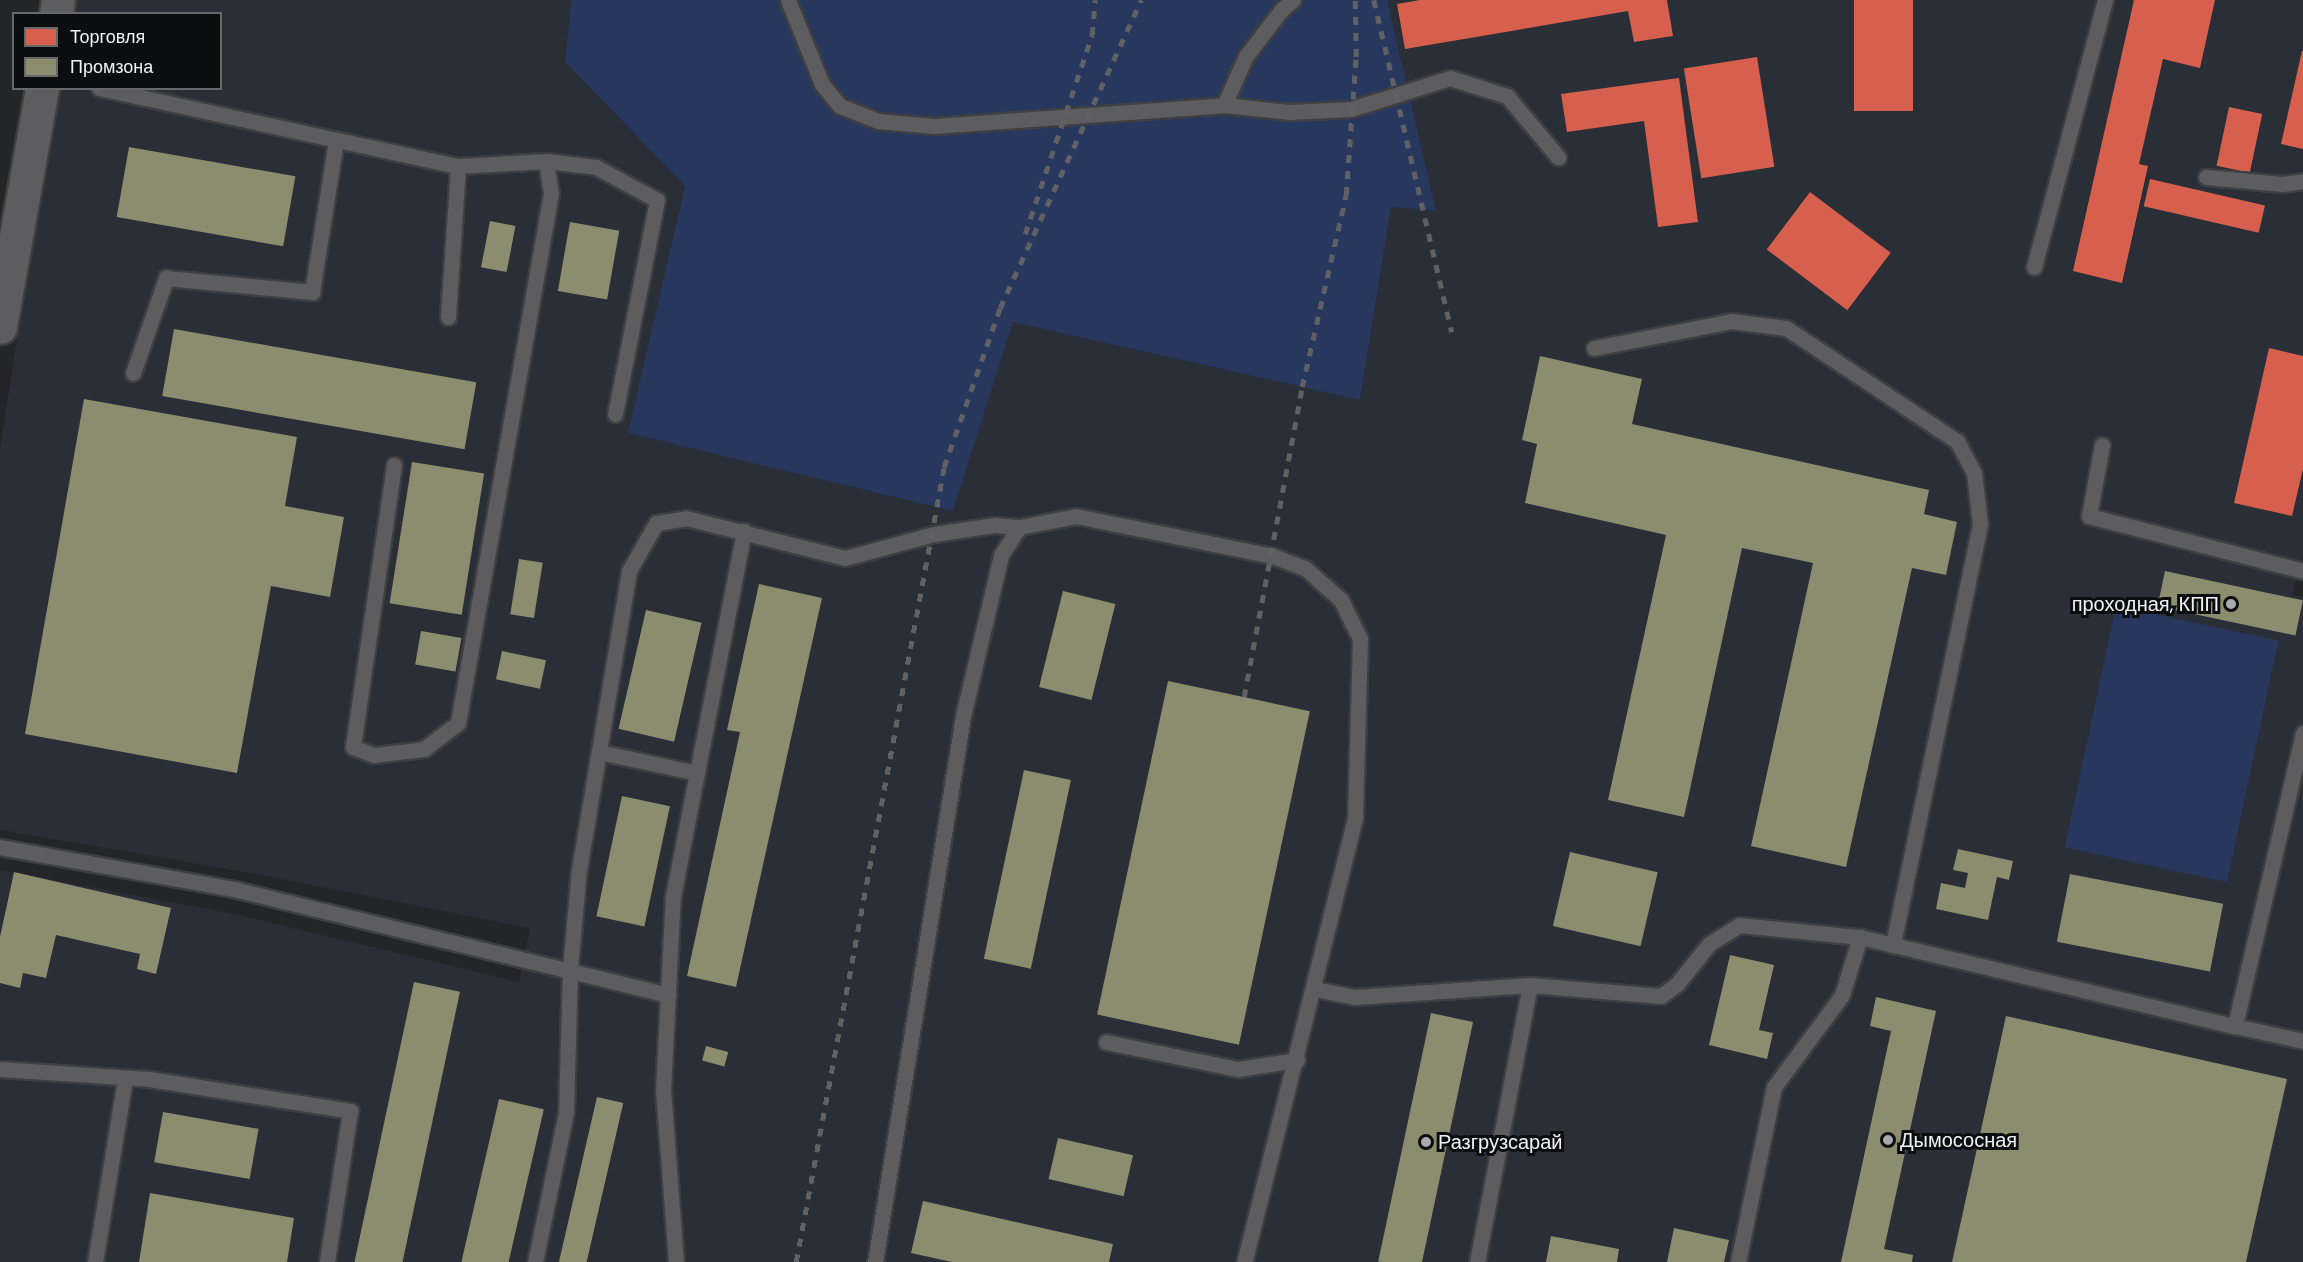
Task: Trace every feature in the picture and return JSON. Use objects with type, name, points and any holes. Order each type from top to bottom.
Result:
[{"type":"street","points":[[0,327],[42,90]]},
{"type":"lane","points":[[788,0],[822,84],[840,106],[878,121],[934,126],[1224,105],[1288,112],[1351,110],[1450,78],[1507,96],[1558,157]]},
{"type":"lane","points":[[1224,105],[1245,56],[1282,9],[1293,0]]},
{"type":"lane","points":[[2034,267],[2105,0]]},
{"type":"lane","points":[[108,90],[458,166],[546,161],[596,168],[657,200],[615,414]]},
{"type":"lane","points":[[133,373],[166,278],[312,292],[336,140]]},
{"type":"lane","points":[[394,465],[353,747],[374,755],[424,749],[458,723],[551,193],[546,161]]},
{"type":"lane","points":[[448,317],[458,166]]},
{"type":"lane","points":[[2206,177],[2282,184],[2303,182]]},
{"type":"lane","points":[[1594,348],[1731,321],[1786,328],[1957,441],[1974,473],[1980,524],[1893,945]]},
{"type":"lane","points":[[2102,444],[2090,516],[2303,571]]},
{"type":"lane","points":[[535,1262],[566,1112],[570,968],[579,870],[628,571],[656,523],[686,518],[846,558],[934,534],[995,525],[1019,527],[1076,516],[1273,556],[1305,568],[1341,600],[1360,639],[1355,818],[1315,989],[1244,1262]]},
{"type":"lane","points":[[875,1262],[963,716],[1001,555],[1019,527]]},
{"type":"lane","points":[[676,1262],[663,1091],[673,896],[744,531]]},
{"type":"lane","points":[[2235,1026],[2303,733]]},
{"type":"lane","points":[[599,752],[697,773]]},
{"type":"lane","points":[[0,847],[238,890],[570,968],[668,995]]},
{"type":"lane","points":[[1315,989],[1355,997],[1530,985],[1661,996],[1677,984],[1709,944],[1739,924],[1860,937],[2303,1041]]},
{"type":"lane","points":[[1738,1262],[1774,1087],[1842,995],[1860,937]]},
{"type":"lane","points":[[1478,1262],[1530,985]]},
{"type":"lane","points":[[1106,1042],[1238,1069],[1297,1060]]},
{"type":"lane","points":[[0,1069],[125,1077],[350,1111],[327,1262]]},
{"type":"lane","points":[[95,1262],[125,1077]]},
{"type":"shaded area","points":[[74,0],[571,0],[565,62],[685,186],[629,433],[953,511],[1013,322],[1360,400],[1391,207],[1435,211],[1387,0],[2303,0],[2303,554],[2292,595],[2303,597],[2303,1262],[0,1262],[0,870],[234,914],[519,982],[530,928],[246,872],[0,830],[0,449],[56,90],[222,90],[222,12],[71,12]]},
{"type":"shaded area","points":[[571,0],[1387,0],[1436,211],[1391,207],[1360,400],[1013,322],[953,511],[628,433],[685,186],[565,62]]},
{"type":"shaded area","points":[[2116,606],[2278,641],[2227,882],[2065,848]]},
{"type":"building: Торговля","points":[[1420,0],[1667,0],[1673,36],[1634,42],[1628,11],[1405,49],[1397,4]]},
{"type":"building: Торговля","points":[[1854,0],[1913,0],[1913,111],[1854,111]]},
{"type":"building: Торговля","points":[[2134,0],[2215,0],[2200,68],[2163,59],[2139,164],[2148,166],[2122,283],[2073,271]]},
{"type":"building: Торговля","points":[[2303,51],[2303,149],[2281,144]]},
{"type":"building: Торговля","points":[[1757,57],[1774,167],[1701,178],[1684,69]]},
{"type":"building: Торговля","points":[[1679,78],[1698,222],[1658,227],[1644,121],[1567,132],[1561,94]]},
{"type":"building: Торговля","points":[[2229,107],[2262,114],[2250,173],[2217,166]]},
{"type":"building: Торговля","points":[[2150,179],[2265,206],[2259,233],[2144,206]]},
{"type":"building: Торговля","points":[[1810,192],[1891,253],[1847,310],[1767,250]]},
{"type":"building: Торговля","points":[[2269,348],[2303,356],[2303,469],[2292,516],[2234,503]]},
{"type":"building: Промзона","points":[[129,147],[295,176],[283,246],[117,217]]},
{"type":"building: Промзона","points":[[490,221],[516,226],[507,272],[481,267]]},
{"type":"building: Промзона","points":[[570,222],[619,231],[607,300],[558,291]]},
{"type":"building: Промзона","points":[[174,329],[476,382],[465,449],[162,396]]},
{"type":"building: Промзона","points":[[1540,356],[1642,379],[1632,424],[1929,490],[1924,514],[1957,522],[1946,575],[1912,568],[1846,867],[1751,846],[1813,563],[1742,548],[1684,817],[1608,800],[1666,535],[1525,503],[1537,444],[1522,440]]},
{"type":"building: Промзона","points":[[84,399],[297,437],[285,506],[344,517],[330,597],[271,586],[237,773],[25,734]]},
{"type":"building: Промзона","points":[[412,462],[484,473],[462,615],[390,603]]},
{"type":"building: Промзона","points":[[519,559],[543,563],[534,618],[510,614]]},
{"type":"building: Промзона","name":"проходная, КПП","points":[[2165,571],[2303,600],[2295,636],[2158,606]]},
{"type":"building: Промзона","points":[[759,584],[822,598],[736,987],[687,976],[740,732],[727,730]]},
{"type":"building: Промзона","points":[[1063,591],[1115,604],[1091,700],[1039,687]]},
{"type":"building: Промзона","points":[[646,610],[702,623],[674,742],[619,729]]},
{"type":"building: Промзона","points":[[421,631],[461,638],[455,672],[415,664]]},
{"type":"building: Промзона","points":[[502,651],[546,660],[540,689],[496,679]]},
{"type":"building: Промзона","points":[[1168,681],[1310,711],[1239,1045],[1097,1015]]},
{"type":"building: Промзона","points":[[1024,770],[1071,780],[1031,969],[984,959]]},
{"type":"building: Промзона","points":[[622,796],[670,806],[644,926],[596,916]]},
{"type":"building: Промзона","points":[[1958,849],[2013,861],[2009,880],[1997,877],[1988,920],[1936,909],[1941,883],[1965,888],[1968,873],[1953,870]]},
{"type":"building: Промзона","points":[[1570,852],[1658,872],[1641,946],[1553,926]]},
{"type":"building: Промзона","points":[[14,872],[171,908],[156,974],[137,969],[140,954],[56,935],[46,978],[23,973],[20,988],[0,983],[0,937]]},
{"type":"building: Промзона","points":[[2070,874],[2223,904],[2210,971],[2057,942]]},
{"type":"building: Промзона","points":[[1730,955],[1774,965],[1759,1030],[1773,1033],[1767,1059],[1709,1045]]},
{"type":"building: Промзона","points":[[414,982],[460,992],[403,1262],[355,1262]]},
{"type":"building: Промзона","name":"Дымососная","points":[[1876,997],[1936,1011],[1884,1249],[1913,1255],[1912,1262],[1841,1262],[1891,1031],[1870,1026]]},
{"type":"building: Промзона","name":"Разгрузсарай","points":[[1431,1013],[1473,1022],[1422,1262],[1378,1261]]},
{"type":"building: Промзона","points":[[2006,1016],[2287,1079],[2246,1262],[1952,1262]]},
{"type":"building: Промзона","points":[[706,1046],[728,1052],[724,1066],[702,1060]]},
{"type":"building: Промзона","points":[[597,1097],[623,1103],[587,1262],[559,1262]]},
{"type":"building: Промзона","points":[[499,1099],[544,1109],[509,1262],[461,1262]]},
{"type":"building: Промзона","points":[[163,1112],[259,1129],[250,1179],[154,1162]]},
{"type":"building: Промзона","points":[[1058,1138],[1133,1155],[1124,1196],[1049,1179]]},
{"type":"building: Промзона","points":[[150,1193],[294,1218],[287,1262],[139,1262]]},
{"type":"building: Промзона","points":[[923,1201],[1113,1244],[1109,1262],[952,1262],[911,1253]]},
{"type":"building: Промзона","points":[[1674,1228],[1729,1240],[1724,1262],[1667,1262]]},
{"type":"building: Промзона","points":[[1551,1236],[1619,1249],[1617,1262],[1546,1262]]},
{"type":"railway","points":[[1025,234],[1092,35],[1095,0]]},
{"type":"railway","points":[[796,1262],[944,467],[1000,308],[1141,0]]},
{"type":"railway","points":[[1244,697],[1302,387],[1346,195],[1356,57],[1355,0]]},
{"type":"railway","points":[[1374,0],[1452,332]]},
{"type":"place","name":"проходная, КПП","points":[[2231,604]]},
{"type":"place","name":"Дымососная","points":[[1888,1140]]},
{"type":"place","name":"Разгрузсарай","points":[[1426,1142]]}]
